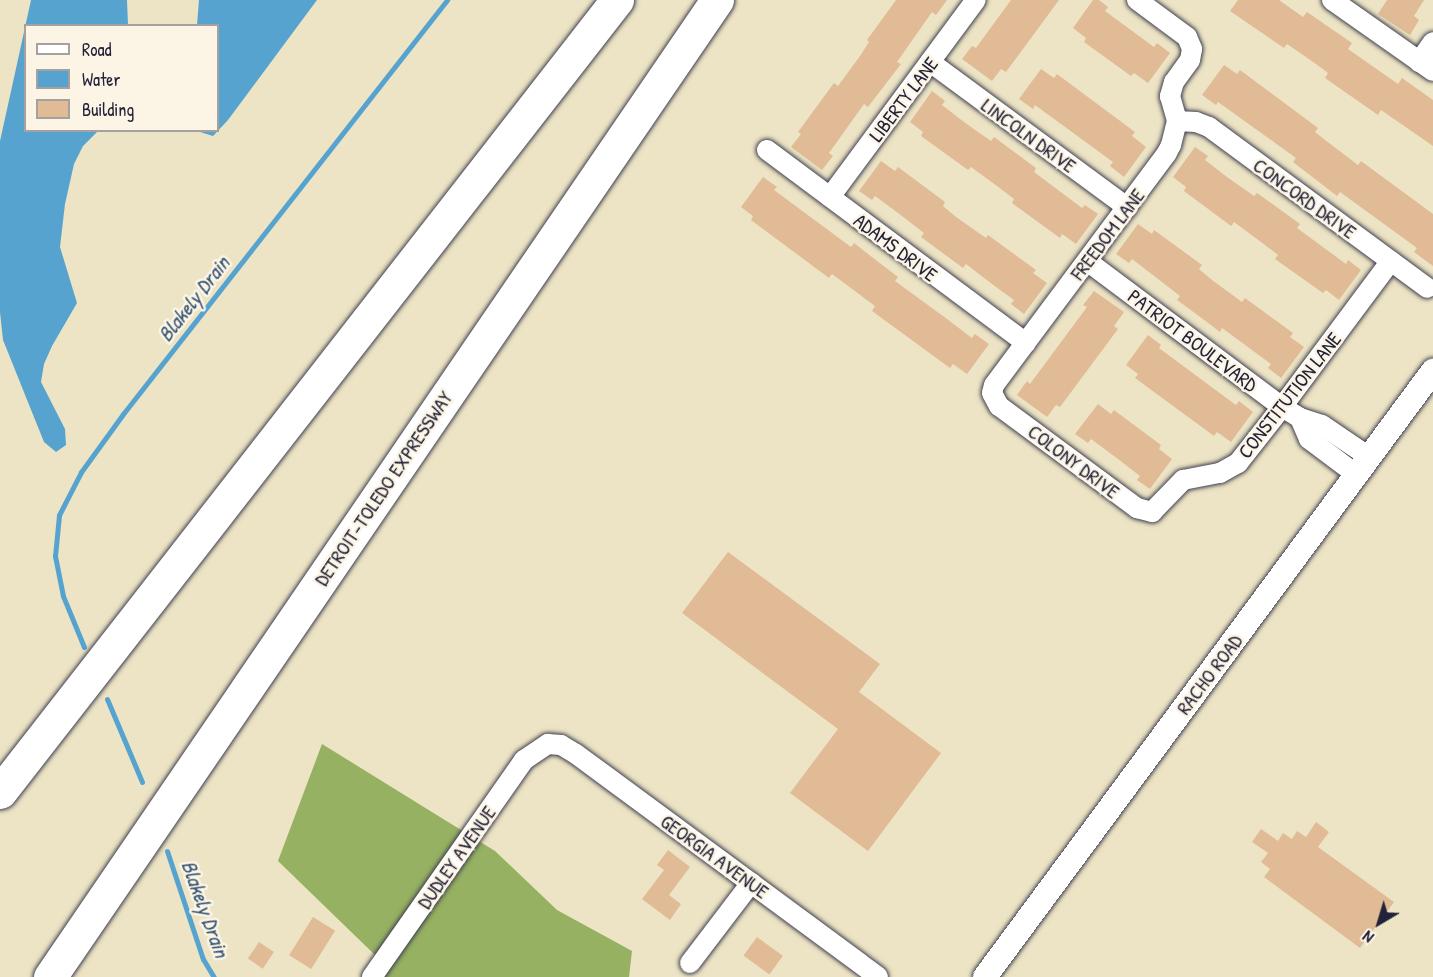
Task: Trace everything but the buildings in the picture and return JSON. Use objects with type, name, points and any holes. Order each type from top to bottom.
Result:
[{"type":"highway","points":[[0,792],[617,0]]},
{"type":"highway","name":"DETROIT-TOLEDO EXPRESSWAY","points":[[50,977],[717,0]]},
{"type":"street","name":"LIBERTY LANE","points":[[830,197],[976,0]]},
{"type":"street","points":[[1137,0],[1187,37],[1193,54],[1174,82],[1170,96],[1178,121]]},
{"type":"street","points":[[1332,0],[1426,66],[1433,42]]},
{"type":"street","name":"LINCOLN DRIVE","points":[[930,62],[1127,207]]},
{"type":"street","name":"FREEDOM LANE","points":[[1012,415],[999,406],[992,393],[994,385],[1167,153],[1178,121]]},
{"type":"street","name":"CONCORD DRIVE","points":[[1178,121],[1196,122],[1209,127],[1427,288]]},
{"type":"street","name":"ADAMS DRIVE","points":[[767,150],[1026,343]]},
{"type":"street","name":"PATRIOT BOULEVARD","points":[[1087,261],[1282,407],[1300,418],[1309,439],[1363,466]]},
{"type":"street","name":"CONSTITUTION LANE","points":[[1137,508],[1152,512],[1183,480],[1228,470],[1243,456],[1390,261]]},
{"type":"street","name":"RACHO ROAD","points":[[985,977],[1433,371]]},
{"type":"street","name":"COLONY DRIVE","points":[[1012,415],[1137,508]]},
{"type":"street","name":"GEORGIA AVENUE","points":[[548,744],[561,745],[576,754],[878,977]]},
{"type":"street","name":"DUDLEY AVENUE","points":[[372,977],[524,760],[548,744]]},
{"type":"street","points":[[690,963],[751,883]]},
{"type":"green space","points":[[322,744],[495,851],[557,910],[632,951],[629,977],[363,977],[375,955],[278,861]]},
{"type":"water","points":[[31,0],[127,0],[128,24],[26,24]]},
{"type":"water","points":[[199,0],[317,0],[219,130],[219,24],[197,24]]},
{"type":"water","points":[[24,32],[24,132],[97,132],[83,146],[74,164],[65,204],[60,247],[77,303],[52,346],[44,364],[41,382],[65,429],[66,445],[56,452],[44,442],[3,340],[0,312],[0,141]]},
{"type":"water","points":[[200,132],[217,132],[213,136]]},
{"type":"waterway","name":"Blakely Drain","points":[[84,647],[63,596],[55,556],[59,515],[81,472],[123,414],[447,0]]},
{"type":"waterway","name":"Blakely Drain","points":[[107,699],[142,782]]},
{"type":"waterway","name":"Blakely Drain","points":[[167,851],[203,959],[214,977]]}]
